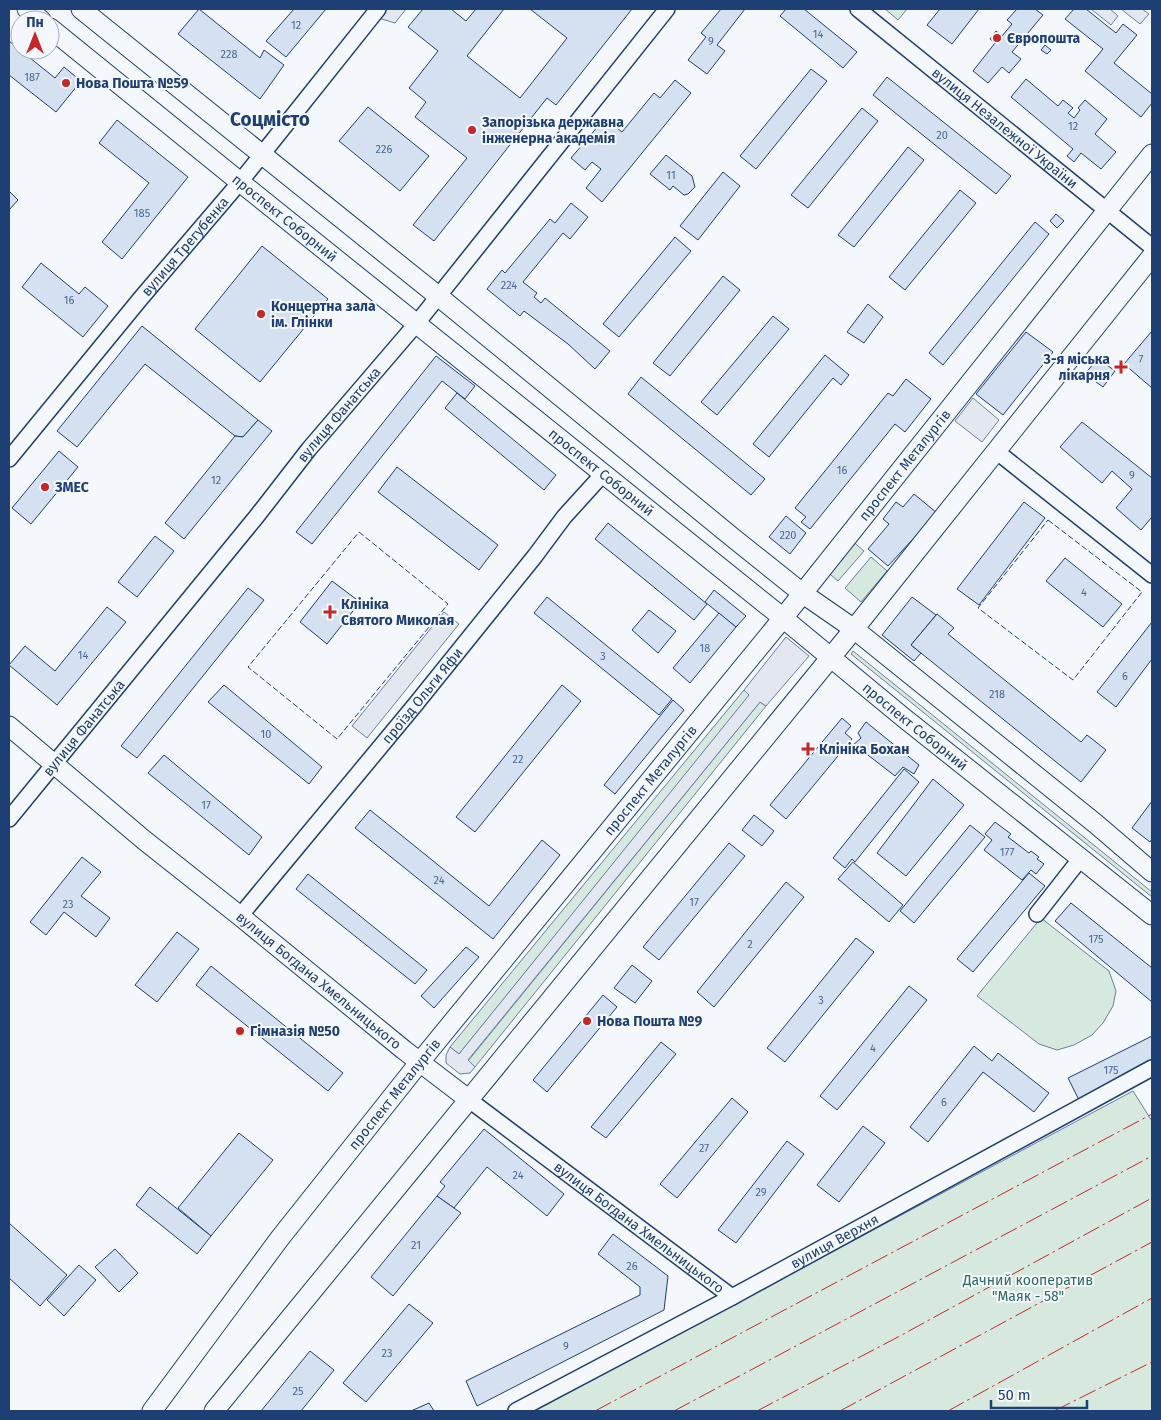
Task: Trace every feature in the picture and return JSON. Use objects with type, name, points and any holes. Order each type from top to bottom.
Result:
[{"type":"main road","points":[[81,9],[438,296],[802,594],[854,629],[1096,824],[1152,872]]},
{"type":"main road","name":"проспект Соборний","points":[[60,36],[782,618],[829,658],[1152,915]]},
{"type":"main road","name":"проспект Металургів","points":[[152,1411],[280,1238],[419,1062],[802,594],[1152,154]]},
{"type":"main road","points":[[214,1411],[854,629],[1152,256]]},
{"type":"main road","name":"вулиця Богдана Хмельницького","points":[[9,726],[144,840],[419,1062],[468,1099]]},
{"type":"street","name":"вулиця Трегубенка","points":[[9,459],[141,298],[240,182],[378,9]]},
{"type":"street","name":"вулиця Фанатська","points":[[9,819],[257,516],[309,449],[417,323],[667,9]]},
{"type":"street","name":"вулиця Незалежної України","points":[[858,9],[1152,247]]},
{"type":"street","points":[[996,451],[1152,575]]},
{"type":"street","name":"проїзд Ольги Яфи","points":[[240,916],[415,705],[564,517],[603,474]]},
{"type":"street","points":[[1037,914],[1081,858]]},
{"type":"street","name":"вулиця Верхня","points":[[516,1411],[732,1297],[1152,1068]]},
{"type":"street","name":"вулиця Богдана Хмельницького","points":[[468,1099],[732,1297]]},
{"type":"green space","points":[[885,9],[907,9],[898,20]]},
{"type":"green space","points":[[851,540],[864,551],[838,581],[825,570]]},
{"type":"green space","points":[[871,557],[887,571],[861,602],[845,588]]},
{"type":"green space","points":[[853,651],[1152,892],[1152,897],[851,654]]},
{"type":"green space","points":[[744,690],[750,695],[459,1054],[450,1047]]},
{"type":"green space","points":[[760,702],[766,706],[475,1067],[468,1061]]},
{"type":"green space","points":[[1041,918],[1109,971],[1116,991],[1113,1006],[1103,1023],[1092,1035],[1074,1045],[1057,1050],[1039,1044],[977,996]]},
{"type":"green space","name":"Дачний кооператив \"Маяк - 58\"","points":[[1133,1091],[1152,1121],[1152,1411],[535,1411]]},
{"type":"shaded area","points":[[381,9],[406,9],[395,23],[375,17]]},
{"type":"shaded area","points":[[1091,9],[1110,9],[1118,16],[1111,25]]},
{"type":"shaded area","points":[[1121,9],[1142,9],[1149,14],[1140,24]]},
{"type":"shaded area","points":[[973,398],[999,420],[982,442],[955,421]]},
{"type":"shaded area","points":[[444,612],[459,624],[367,738],[352,726]]},
{"type":"shaded area","points":[[786,637],[809,656],[766,706],[760,702],[468,1060],[475,1067],[470,1073],[460,1074],[446,1063],[446,1055],[450,1047],[459,1054],[749,695],[744,690]]},
{"type":"building","points":[[199,9],[260,58],[264,50],[284,65],[260,99],[178,34]]},
{"type":"building","points":[[294,9],[326,9],[286,57],[266,41]]},
{"type":"building","name":"Запорізька державна інженерна академія","points":[[423,9],[451,9],[466,21],[476,9],[504,9],[467,56],[520,98],[567,38],[530,9],[632,9],[556,105],[547,98],[434,241],[413,225],[467,158],[415,117],[426,102],[409,88],[438,51],[408,27]]},
{"type":"building","points":[[721,9],[745,9],[717,45],[725,51],[707,74],[688,60],[706,37],[701,33]]},
{"type":"building","points":[[786,9],[804,9],[857,52],[843,68],[780,16]]},
{"type":"building","points":[[940,9],[979,9],[952,44],[927,25]]},
{"type":"building","points":[[1017,9],[1035,9],[1043,15],[1012,52],[1021,59],[1009,73],[1002,67],[988,83],[973,71],[995,43],[990,39],[996,31],[1002,36],[1012,24],[1007,20]]},
{"type":"building","points":[[1074,9],[1086,9],[1116,33],[1123,24],[1137,35],[1114,63],[1152,94],[1152,103],[1141,117],[1085,71],[1103,49],[1065,19]]},
{"type":"building","points":[[9,41],[10,60],[33,60],[55,78],[64,67],[81,81],[56,112],[9,75]]},
{"type":"building","points":[[1045,45],[1051,50],[1047,54],[1041,50]]},
{"type":"building","points":[[811,69],[827,81],[756,169],[740,156]]},
{"type":"building","points":[[887,77],[1011,176],[996,194],[873,95]]},
{"type":"building","points":[[1026,79],[1058,106],[1063,100],[1073,108],[1068,113],[1074,118],[1080,110],[1078,108],[1085,100],[1107,119],[1095,134],[1116,152],[1101,169],[1081,153],[1074,162],[1067,156],[1073,149],[1011,97]]},
{"type":"building","points":[[675,80],[691,93],[602,202],[586,188],[601,169],[592,162],[585,170],[571,158],[605,118],[622,132],[654,93],[660,98]]},
{"type":"building","points":[[368,107],[429,156],[400,191],[339,141]]},
{"type":"building","points":[[862,108],[878,121],[808,208],[791,195]]},
{"type":"building","points":[[117,120],[188,177],[122,259],[102,242],[149,183],[99,143]]},
{"type":"building","points":[[908,147],[924,160],[854,247],[838,235]]},
{"type":"building","points":[[666,155],[692,176],[695,187],[688,194],[684,195],[673,186],[670,190],[650,174]]},
{"type":"building","points":[[723,172],[740,186],[698,240],[680,226]]},
{"type":"building","points":[[960,190],[976,203],[905,290],[889,277]]},
{"type":"building","points":[[9,193],[18,200],[9,210]]},
{"type":"building","points":[[571,203],[588,217],[570,239],[563,233],[523,282],[537,293],[534,297],[541,303],[545,298],[610,351],[595,369],[568,344],[524,311],[520,316],[487,289],[502,270],[505,273],[550,219],[555,223]]},
{"type":"building","points":[[1056,214],[1064,221],[1057,228],[1050,221]]},
{"type":"building","points":[[1035,222],[1049,234],[943,365],[929,353]]},
{"type":"building","points":[[675,237],[691,251],[619,337],[603,324]]},
{"type":"building","name":"Концертна зала ім. Глінки","points":[[262,246],[328,299],[260,382],[195,329]]},
{"type":"building","points":[[41,263],[79,294],[85,287],[108,306],[83,337],[22,287]]},
{"type":"building","points":[[723,276],[740,290],[670,376],[653,363]]},
{"type":"building","points":[[868,304],[883,317],[864,343],[847,332]]},
{"type":"building","points":[[773,316],[789,329],[717,415],[701,402]]},
{"type":"building","points":[[142,326],[258,420],[243,437],[235,436],[145,364],[77,447],[57,431]]},
{"type":"building","points":[[1152,331],[1152,388],[1124,364]]},
{"type":"building","points":[[1026,332],[1053,352],[1003,415],[976,394]]},
{"type":"building","points":[[825,355],[849,375],[841,385],[833,378],[769,457],[753,444]]},
{"type":"building","points":[[436,356],[475,386],[465,399],[442,381],[312,544],[296,532]]},
{"type":"building","points":[[1098,358],[1115,371],[1103,387],[1085,374]]},
{"type":"building","points":[[641,377],[765,479],[751,495],[628,394]]},
{"type":"building","points":[[906,379],[931,399],[905,432],[895,424],[810,529],[801,522],[806,517],[795,508],[888,393],[893,396]]},
{"type":"building","points":[[457,393],[556,475],[544,490],[445,408]]},
{"type":"building","points":[[258,420],[272,431],[184,539],[165,523],[235,436],[243,437]]},
{"type":"building","points":[[1082,422],[1152,478],[1152,517],[1141,530],[1116,508],[1132,489],[1112,471],[1102,483],[1060,447]]},
{"type":"building","name":"ЗМЕС","points":[[59,451],[78,467],[31,524],[12,508]]},
{"type":"building","points":[[397,467],[498,545],[479,570],[378,492]]},
{"type":"building","points":[[914,494],[937,513],[888,566],[868,549],[889,524],[883,519],[896,502],[903,507]]},
{"type":"building","points":[[1024,502],[1045,518],[979,605],[957,589]]},
{"type":"building","points":[[786,516],[806,533],[790,554],[769,537]]},
{"type":"building","points":[[608,523],[707,604],[694,620],[595,539]]},
{"type":"building","points":[[155,536],[174,551],[137,597],[118,582]]},
{"type":"building","points":[[1065,558],[1122,604],[1103,627],[1046,581]]},
{"type":"building","name":"Клініка Святого Миколая","points":[[332,581],[360,602],[327,644],[300,622]]},
{"type":"building","points":[[248,588],[264,600],[137,758],[121,746]]},
{"type":"building","points":[[714,590],[746,616],[736,627],[705,602]]},
{"type":"building","points":[[547,597],[672,699],[659,715],[534,613]]},
{"type":"building","points":[[912,597],[936,615],[911,645],[921,653],[914,661],[882,635]]},
{"type":"building","points":[[107,607],[126,622],[57,705],[9,665],[25,646],[55,671]]},
{"type":"building","points":[[649,610],[676,631],[658,653],[632,630]]},
{"type":"building","points":[[719,613],[736,627],[690,683],[673,668]]},
{"type":"building","points":[[937,614],[954,628],[948,634],[1081,742],[1087,735],[1106,750],[1081,782],[911,645]]},
{"type":"building","points":[[1152,622],[1152,659],[1116,707],[1097,692]]},
{"type":"building","points":[[224,685],[322,767],[309,784],[208,702]]},
{"type":"building","points":[[562,685],[581,701],[475,832],[456,817]]},
{"type":"building","points":[[673,700],[684,710],[615,794],[604,785]]},
{"type":"building","points":[[842,718],[851,726],[845,733],[852,739],[786,819],[770,805]]},
{"type":"building","points":[[866,722],[919,765],[914,774],[903,767],[895,776],[864,752],[852,746],[861,738],[858,733]]},
{"type":"building","points":[[164,755],[262,837],[249,855],[148,773]]},
{"type":"building","points":[[904,769],[919,782],[855,862],[852,859],[845,868],[833,858]]},
{"type":"building","points":[[933,779],[964,805],[906,876],[877,853]]},
{"type":"building","points":[[1152,801],[1152,839],[1150,842],[1132,828]]},
{"type":"building","points":[[370,810],[489,906],[542,840],[560,855],[493,939],[355,828]]},
{"type":"building","points":[[754,815],[774,831],[762,846],[742,830]]},
{"type":"building","points":[[995,822],[1011,834],[1008,837],[1029,853],[1031,851],[1039,857],[1037,859],[1044,864],[1036,874],[1031,870],[1022,880],[984,850],[992,840],[985,834]]},
{"type":"building","points":[[970,825],[985,837],[914,923],[900,911]]},
{"type":"building","points":[[729,843],[745,856],[659,960],[643,947]]},
{"type":"building","points":[[82,857],[101,872],[81,896],[110,918],[96,937],[64,912],[46,935],[30,922]]},
{"type":"building","points":[[853,862],[903,905],[889,922],[838,879]]},
{"type":"building","points":[[1029,873],[1045,886],[973,972],[957,959]]},
{"type":"building","points":[[308,874],[427,970],[415,984],[296,889]]},
{"type":"building","points":[[786,882],[804,897],[714,1007],[697,992]]},
{"type":"building","points":[[1071,903],[1152,968],[1152,1002],[1055,921]]},
{"type":"building","points":[[177,932],[199,949],[157,1002],[135,985]]},
{"type":"building","points":[[856,938],[874,952],[785,1062],[767,1048]]},
{"type":"building","points":[[466,947],[479,957],[434,1008],[421,996]]},
{"type":"building","points":[[632,965],[652,981],[635,1003],[614,988]]},
{"type":"building","points":[[211,966],[343,1073],[328,1091],[196,985]]},
{"type":"building","points":[[909,986],[927,1000],[837,1110],[820,1096]]},
{"type":"building","points":[[603,995],[617,1007],[547,1092],[533,1080]]},
{"type":"building","points":[[1152,1036],[1152,1063],[1080,1102],[1068,1078]]},
{"type":"building","points":[[661,1042],[676,1054],[606,1138],[591,1127]]},
{"type":"building","points":[[974,1046],[992,1061],[998,1053],[1049,1093],[1034,1112],[983,1072],[928,1142],[910,1127]]},
{"type":"building","points":[[732,1098],[748,1112],[677,1198],[660,1184]]},
{"type":"building","points":[[863,1126],[885,1143],[839,1202],[817,1185]]},
{"type":"building","points":[[484,1129],[564,1194],[547,1216],[487,1167],[454,1208],[437,1196],[445,1186],[440,1182]]},
{"type":"building","points":[[239,1133],[273,1160],[211,1236],[178,1208]]},
{"type":"building","points":[[787,1141],[804,1154],[736,1243],[718,1230]]},
{"type":"building","points":[[150,1187],[211,1236],[197,1254],[136,1205]]},
{"type":"building","points":[[437,1196],[461,1213],[393,1296],[371,1277]]},
{"type":"building","points":[[9,1223],[67,1275],[40,1306],[9,1278]]},
{"type":"building","points":[[613,1234],[668,1276],[664,1310],[477,1406],[466,1381],[640,1295],[640,1287],[598,1254]]},
{"type":"building","points":[[115,1249],[138,1273],[119,1292],[95,1267]]},
{"type":"building","points":[[79,1265],[96,1280],[64,1316],[47,1300]]},
{"type":"building","points":[[409,1304],[433,1323],[366,1402],[343,1383]]},
{"type":"building","points":[[310,1351],[334,1370],[301,1411],[261,1411]]},
{"type":"building","points":[[429,1403],[434,1411],[411,1411]]},
{"type":"fence","points":[[1048,520],[1142,592],[1073,680],[978,608],[1048,520]]},
{"type":"fence","points":[[359,532],[448,604],[337,739],[248,667],[359,532]]},
{"type":"power","points":[[595,1411],[1152,1114]]},
{"type":"power","points":[[674,1411],[1152,1156]]},
{"type":"power","points":[[757,1411],[898,1337],[1152,1198]]},
{"type":"power","points":[[840,1411],[1152,1242]]},
{"type":"power","points":[[948,1411],[1152,1298]]},
{"type":"power","points":[[1054,1411],[1152,1362]]},
{"type":"place","name":"Європошта","points":[[997,38]]},
{"type":"place","name":"Нова Пошта №59","points":[[66,83]]},
{"type":"place","name":"Запорізька державна інженерна академія","points":[[472,130]]},
{"type":"place","name":"Концертна зала ім. Глінки","points":[[261,314]]},
{"type":"place","name":"3-я міська лікарня","points":[[1121,367]]},
{"type":"place","name":"ЗМЕС","points":[[45,487]]},
{"type":"place","name":"Клініка Святого Миколая","points":[[330,612]]},
{"type":"place","name":"Клініка Бохан","points":[[808,749]]},
{"type":"place","name":"Нова Пошта №9","points":[[587,1021]]},
{"type":"place","name":"Гімназія №50","points":[[240,1031]]},
{"type":"district","name":"Соцмісто","points":[[270,119]]}]
